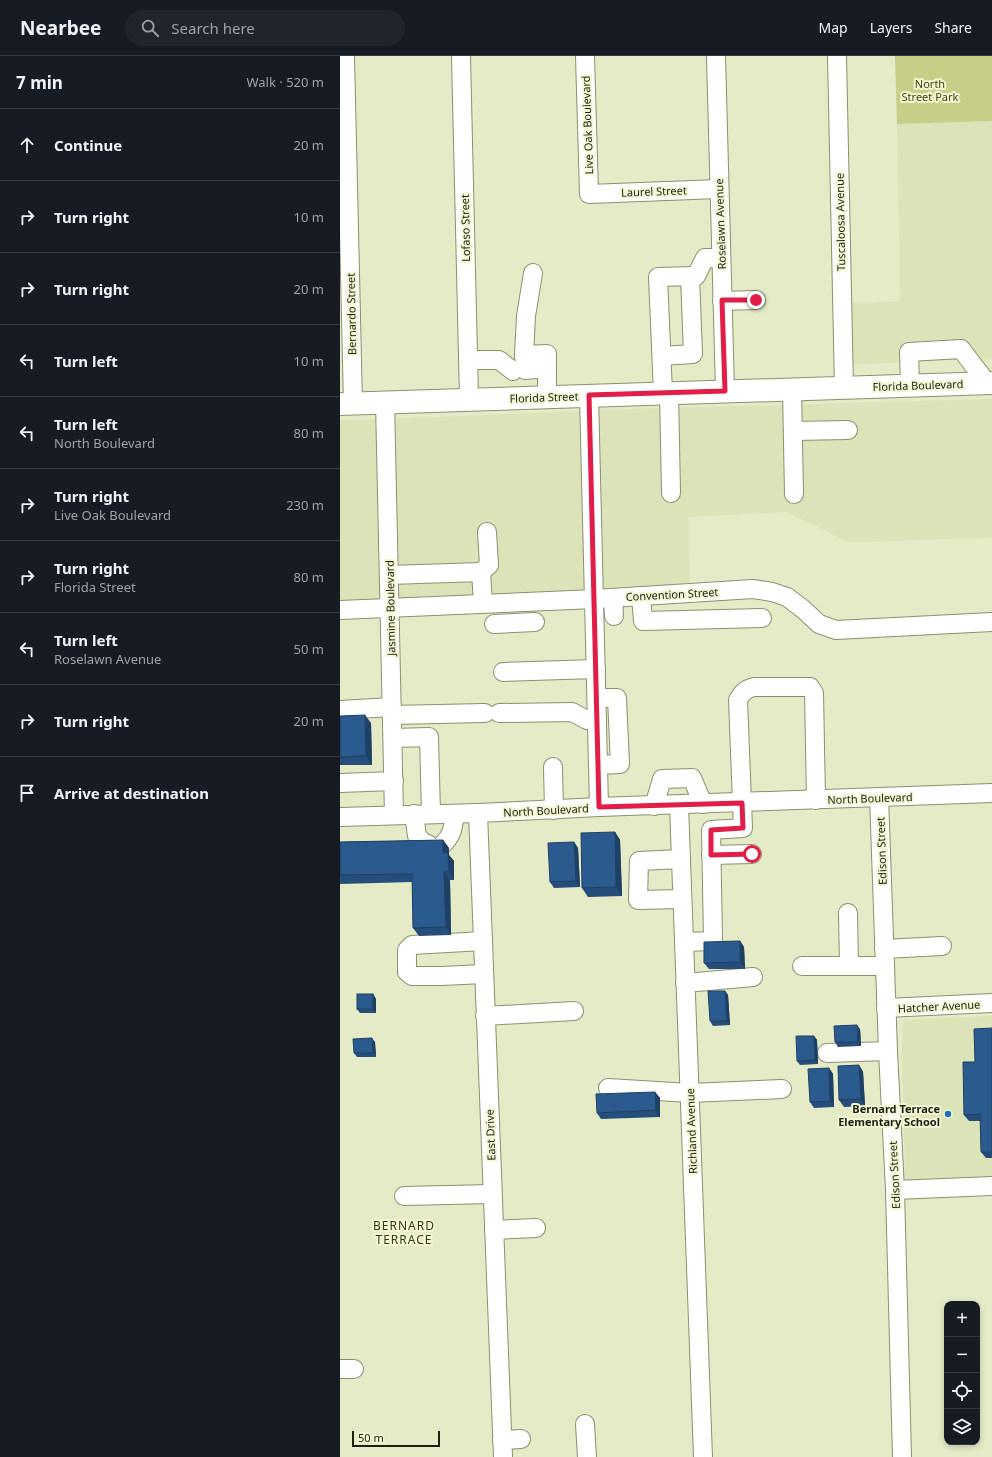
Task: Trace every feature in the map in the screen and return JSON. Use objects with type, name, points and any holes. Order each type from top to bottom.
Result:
[{"type":"main road","name":"Florida Boulevard","points":[[844,388],[990,383]]},
{"type":"main road","name":"Florida Street","points":[[347,404],[589,395],[844,388]]},
{"type":"street","name":"Bernardo Street","points":[[345,56],[347,404]]},
{"type":"street","name":"Lofaso Street","points":[[461,56],[469,399]]},
{"type":"street","name":"Live Oak Boulevard","points":[[584,56],[589,194]]},
{"type":"street","name":"Roselawn Avenue","points":[[716,56],[725,391]]},
{"type":"street","name":"Tuscaloosa Avenue","points":[[837,56],[844,388]]},
{"type":"street","name":"Laurel Street","points":[[589,194],[719,188]]},
{"type":"street","points":[[671,493],[658,277],[696,276],[705,258],[721,258]]},
{"type":"street","points":[[514,398],[521,366],[526,316],[533,273]]},
{"type":"street","points":[[662,356],[693,354],[690,276]]},
{"type":"street","points":[[722,300],[756,300]]},
{"type":"street","points":[[910,385],[909,352],[962,349],[990,383]]},
{"type":"street","points":[[468,360],[499,360],[521,366],[547,354],[547,397]]},
{"type":"street","points":[[792,389],[794,494]]},
{"type":"street","points":[[589,395],[599,807]]},
{"type":"street","name":"Jasmine Boulevard","points":[[385,402],[394,815]]},
{"type":"street","points":[[793,431],[848,430]]},
{"type":"street","points":[[389,575],[481,572],[489,565],[487,532]]},
{"type":"street","points":[[481,572],[482,604]]},
{"type":"street","name":"Convention Street","points":[[340,610],[595,599],[753,589],[772,592],[787,597],[819,624],[836,630],[992,622]]},
{"type":"street","points":[[641,596],[643,621],[762,618]]},
{"type":"street","points":[[613,598],[614,616]]},
{"type":"street","points":[[514,602],[515,623]]},
{"type":"street","points":[[494,624],[535,622]]},
{"type":"street","points":[[503,672],[596,669]]},
{"type":"street","points":[[684,942],[713,939],[711,830],[743,828],[738,700],[742,692],[754,687],[810,687],[814,693],[816,800]]},
{"type":"street","points":[[597,698],[618,698],[620,764],[598,765]]},
{"type":"street","points":[[340,710],[572,712],[588,720],[597,719]]},
{"type":"street","points":[[393,738],[428,737],[422,814],[417,836],[425,844],[435,844],[449,838],[452,832],[454,814]]},
{"type":"street","points":[[552,767],[554,810]]},
{"type":"street","points":[[654,806],[662,779],[692,778],[702,804]]},
{"type":"street","points":[[340,783],[394,781]]},
{"type":"street","name":"North Boulevard","points":[[340,817],[992,793]]},
{"type":"street","name":"Edison Street","points":[[879,797],[886,1008],[895,1190],[902,1457]]},
{"type":"street","name":"Richland Avenue","points":[[679,805],[703,1457]]},
{"type":"street","name":"East Drive","points":[[478,813],[502,1449]]},
{"type":"street","points":[[711,855],[752,854]]},
{"type":"street","points":[[681,859],[639,860],[638,900],[682,899]]},
{"type":"street","points":[[848,913],[849,966]]},
{"type":"street","points":[[482,941],[412,945],[408,950],[408,972],[412,976],[484,974]]},
{"type":"street","points":[[802,966],[849,966],[942,946]]},
{"type":"street","points":[[686,983],[753,977]]},
{"type":"street","name":"Hatcher Avenue","points":[[886,1008],[988,1007]]},
{"type":"street","points":[[485,1016],[574,1011]]},
{"type":"street","points":[[827,1053],[888,1051]]},
{"type":"street","points":[[608,1088],[690,1093],[782,1088]]},
{"type":"street","points":[[895,1190],[992,1186]]},
{"type":"street","points":[[404,1196],[492,1194]]},
{"type":"street","points":[[494,1230],[536,1228]]},
{"type":"street","points":[[585,1424],[587,1457]]},
{"type":"street","points":[[502,1449],[521,1439]]},
{"type":"shaded area","points":[[992,121],[992,358],[853,365],[850,303],[900,301],[897,124]]},
{"type":"shaded area","points":[[992,399],[992,538],[849,542],[786,512],[688,517],[690,585],[603,588],[597,410]]},
{"type":"shaded area","points":[[581,411],[587,593],[396,600],[391,419]]},
{"type":"shaded area","points":[[377,419],[381,600],[340,602],[340,420]]},
{"type":"shaded area","name":"Bernard Terrace Elementary School","points":[[992,1016],[992,1177],[905,1179],[902,1052],[903,1020]]},
{"type":"green space","name":"North Street Park","points":[[895,56],[992,56],[992,121],[897,124]]},
{"type":"building","points":[[365,715],[366,756],[340,757],[340,716]]},
{"type":"building","points":[[615,832],[616,887],[582,888],[581,833]]},
{"type":"building","points":[[443,840],[443,853],[448,853],[449,872],[444,872],[446,927],[413,928],[412,874],[340,875],[340,842]]},
{"type":"building","points":[[574,842],[576,881],[550,882],[548,843]]},
{"type":"building","points":[[740,941],[740,962],[704,963],[704,942]]},
{"type":"building","points":[[708,991],[725,991],[727,1021],[710,1021]]},
{"type":"building","points":[[357,994],[373,994],[373,1009],[357,1009]]},
{"type":"building","points":[[857,1025],[858,1042],[835,1042],[834,1026]]},
{"type":"building","points":[[992,1028],[992,1152],[981,1152],[980,1114],[964,1115],[963,1062],[975,1062],[974,1029]]},
{"type":"building","points":[[796,1036],[814,1036],[815,1060],[797,1061]]},
{"type":"building","points":[[372,1038],[373,1053],[354,1053],[353,1039]]},
{"type":"building","points":[[859,1065],[861,1099],[839,1100],[838,1066]]},
{"type":"building","points":[[829,1068],[830,1101],[810,1102],[808,1069]]},
{"type":"building","points":[[655,1092],[656,1110],[597,1113],[596,1094]]},
{"type":"place","name":"Bernard Terrace Elementary School","points":[[948,1114]]},
{"type":"district","name":"BERNARD TERRACE","points":[[404,1232]]},
{"type":"route","points":[[752,854],[711,855],[711,830],[743,828],[742,803],[599,807],[589,395],[725,391],[722,300],[756,300]]}]
